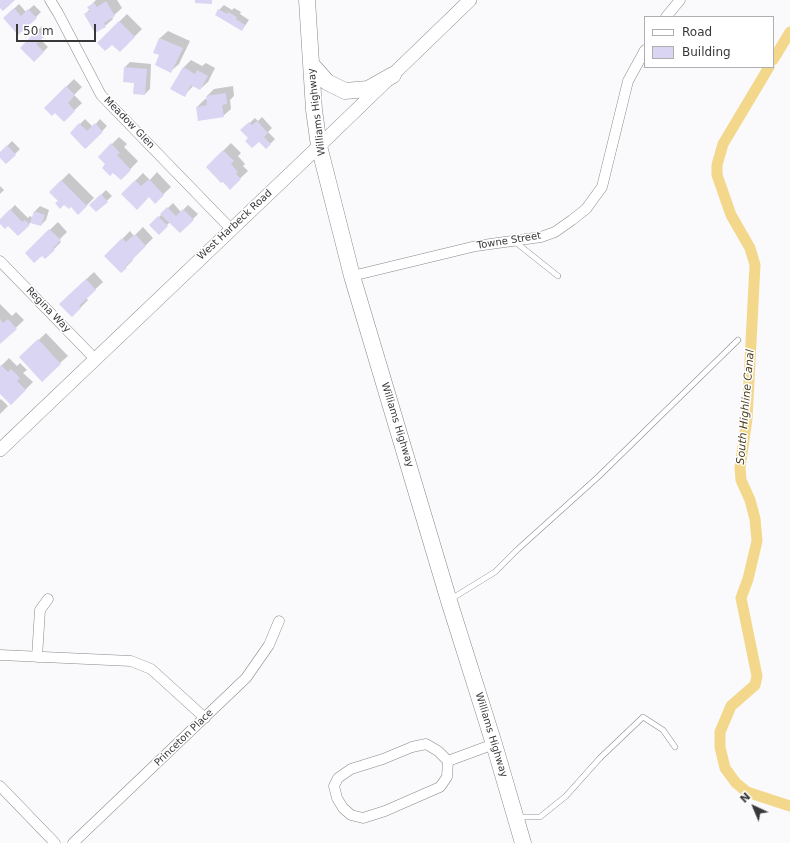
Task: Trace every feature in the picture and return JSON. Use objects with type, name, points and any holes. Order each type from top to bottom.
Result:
[{"type":"main road","name":"Williams Highway","points":[[307,0],[311,64],[319,146],[352,276],[523,843]]},
{"type":"main road","points":[[311,64],[327,82],[345,91],[368,89],[393,75]]},
{"type":"street","name":"Meadow Glen","points":[[50,0],[101,95],[232,229]]},
{"type":"street","name":"West Harbeck Road","points":[[0,450],[470,0]]},
{"type":"street","points":[[667,16],[680,0]]},
{"type":"street","name":"Towne Street","points":[[352,276],[476,246],[541,237],[555,232],[586,209],[602,187],[628,81],[644,52]]},
{"type":"street","name":"Regina Way","points":[[0,261],[95,359]]},
{"type":"street","points":[[36,657],[40,610],[48,599]]},
{"type":"street","name":"Princeton Place","points":[[73,843],[246,678],[269,646],[279,621]]},
{"type":"street","points":[[0,656],[131,661],[151,669],[205,718]]},
{"type":"street","points":[[426,744],[438,751],[448,761],[447,777],[440,787],[385,811],[363,818],[351,815],[343,808],[337,798],[334,786],[338,778],[351,769],[383,759],[412,747],[426,744]]},
{"type":"street","points":[[448,761],[494,744]]},
{"type":"street","points":[[0,786],[55,843]]},
{"type":"lane","points":[[513,240],[558,276]]},
{"type":"lane","points":[[449,601],[495,572],[518,549],[598,477],[738,340]]},
{"type":"lane","points":[[515,817],[540,817],[566,796],[600,758],[643,717],[663,730],[674,747]]},
{"type":"building","points":[[0,0],[15,0],[3,11],[0,8]]},
{"type":"building","points":[[195,0],[212,0],[212,4],[195,3]]},
{"type":"building","points":[[106,1],[115,16],[104,23],[106,27],[95,33],[84,14],[90,11],[87,7],[94,3],[97,7]]},
{"type":"building","points":[[14,8],[21,16],[28,9],[37,18],[18,35],[3,18]]},
{"type":"building","points":[[218,9],[237,17],[236,19],[245,25],[242,31],[215,15]]},
{"type":"building","points":[[119,21],[135,37],[120,52],[112,45],[105,51],[97,43]]},
{"type":"building","points":[[37,30],[44,37],[36,44],[44,52],[34,62],[20,48]]},
{"type":"building","points":[[159,38],[183,48],[171,73],[155,65],[159,55],[153,53]]},
{"type":"building","points":[[124,67],[147,69],[145,95],[133,94],[134,83],[123,82]]},
{"type":"building","points":[[183,67],[195,74],[197,70],[208,76],[200,90],[191,85],[185,97],[170,89]]},
{"type":"building","points":[[66,86],[75,95],[68,103],[75,111],[64,122],[55,113],[52,116],[44,108]]},
{"type":"building","points":[[226,93],[227,104],[222,105],[224,117],[198,121],[196,107],[207,105],[206,96]]},
{"type":"building","points":[[257,121],[268,133],[264,137],[271,144],[266,149],[259,142],[252,148],[245,141],[248,138],[240,130],[249,122],[252,125]]},
{"type":"building","points":[[79,123],[87,131],[95,123],[103,132],[85,149],[70,133]]},
{"type":"building","points":[[111,143],[120,153],[117,155],[131,170],[121,180],[113,173],[110,176],[102,168],[105,164],[98,157]]},
{"type":"building","points":[[7,145],[16,155],[6,164],[0,158],[0,152]]},
{"type":"building","points":[[223,150],[234,161],[231,164],[238,172],[236,174],[241,179],[230,190],[206,167]]},
{"type":"building","points":[[149,179],[164,195],[155,204],[149,197],[137,210],[121,194],[135,180],[141,186]]},
{"type":"building","points":[[61,180],[87,206],[78,215],[71,207],[69,209],[64,205],[60,209],[55,203],[58,201],[49,192]]},
{"type":"building","points":[[101,194],[108,202],[96,212],[89,205]]},
{"type":"building","points":[[167,207],[176,216],[183,209],[194,220],[180,233],[160,214]]},
{"type":"building","points":[[10,209],[22,222],[25,220],[30,225],[18,236],[8,226],[5,229],[0,224],[0,219]]},
{"type":"building","points":[[34,211],[45,215],[41,226],[30,223]]},
{"type":"building","points":[[158,216],[168,226],[159,235],[149,225]]},
{"type":"building","points":[[49,229],[61,240],[53,248],[55,250],[45,259],[42,256],[34,263],[25,253]]},
{"type":"building","points":[[135,234],[146,246],[121,273],[104,256],[122,238],[126,242]]},
{"type":"building","points":[[86,279],[96,290],[79,306],[81,308],[72,317],[59,304]]},
{"type":"building","points":[[0,319],[3,323],[8,319],[17,329],[0,344]]},
{"type":"building","points":[[38,339],[61,364],[42,382],[19,357]]},
{"type":"building","points":[[1,365],[8,372],[11,369],[20,378],[17,381],[26,390],[11,405],[0,394]]},
{"type":"waterway","name":"South Highline Canal","points":[[774,58],[790,32]]},
{"type":"waterway","name":"South Highline Canal","points":[[768,68],[723,144],[717,165],[717,175],[731,215],[750,248],[755,265],[747,419],[740,467],[741,480],[750,500],[755,519],[757,541],[748,579],[741,598],[757,676],[755,685],[731,706],[720,732],[720,747],[725,768],[736,783],[747,792],[790,806]]}]
